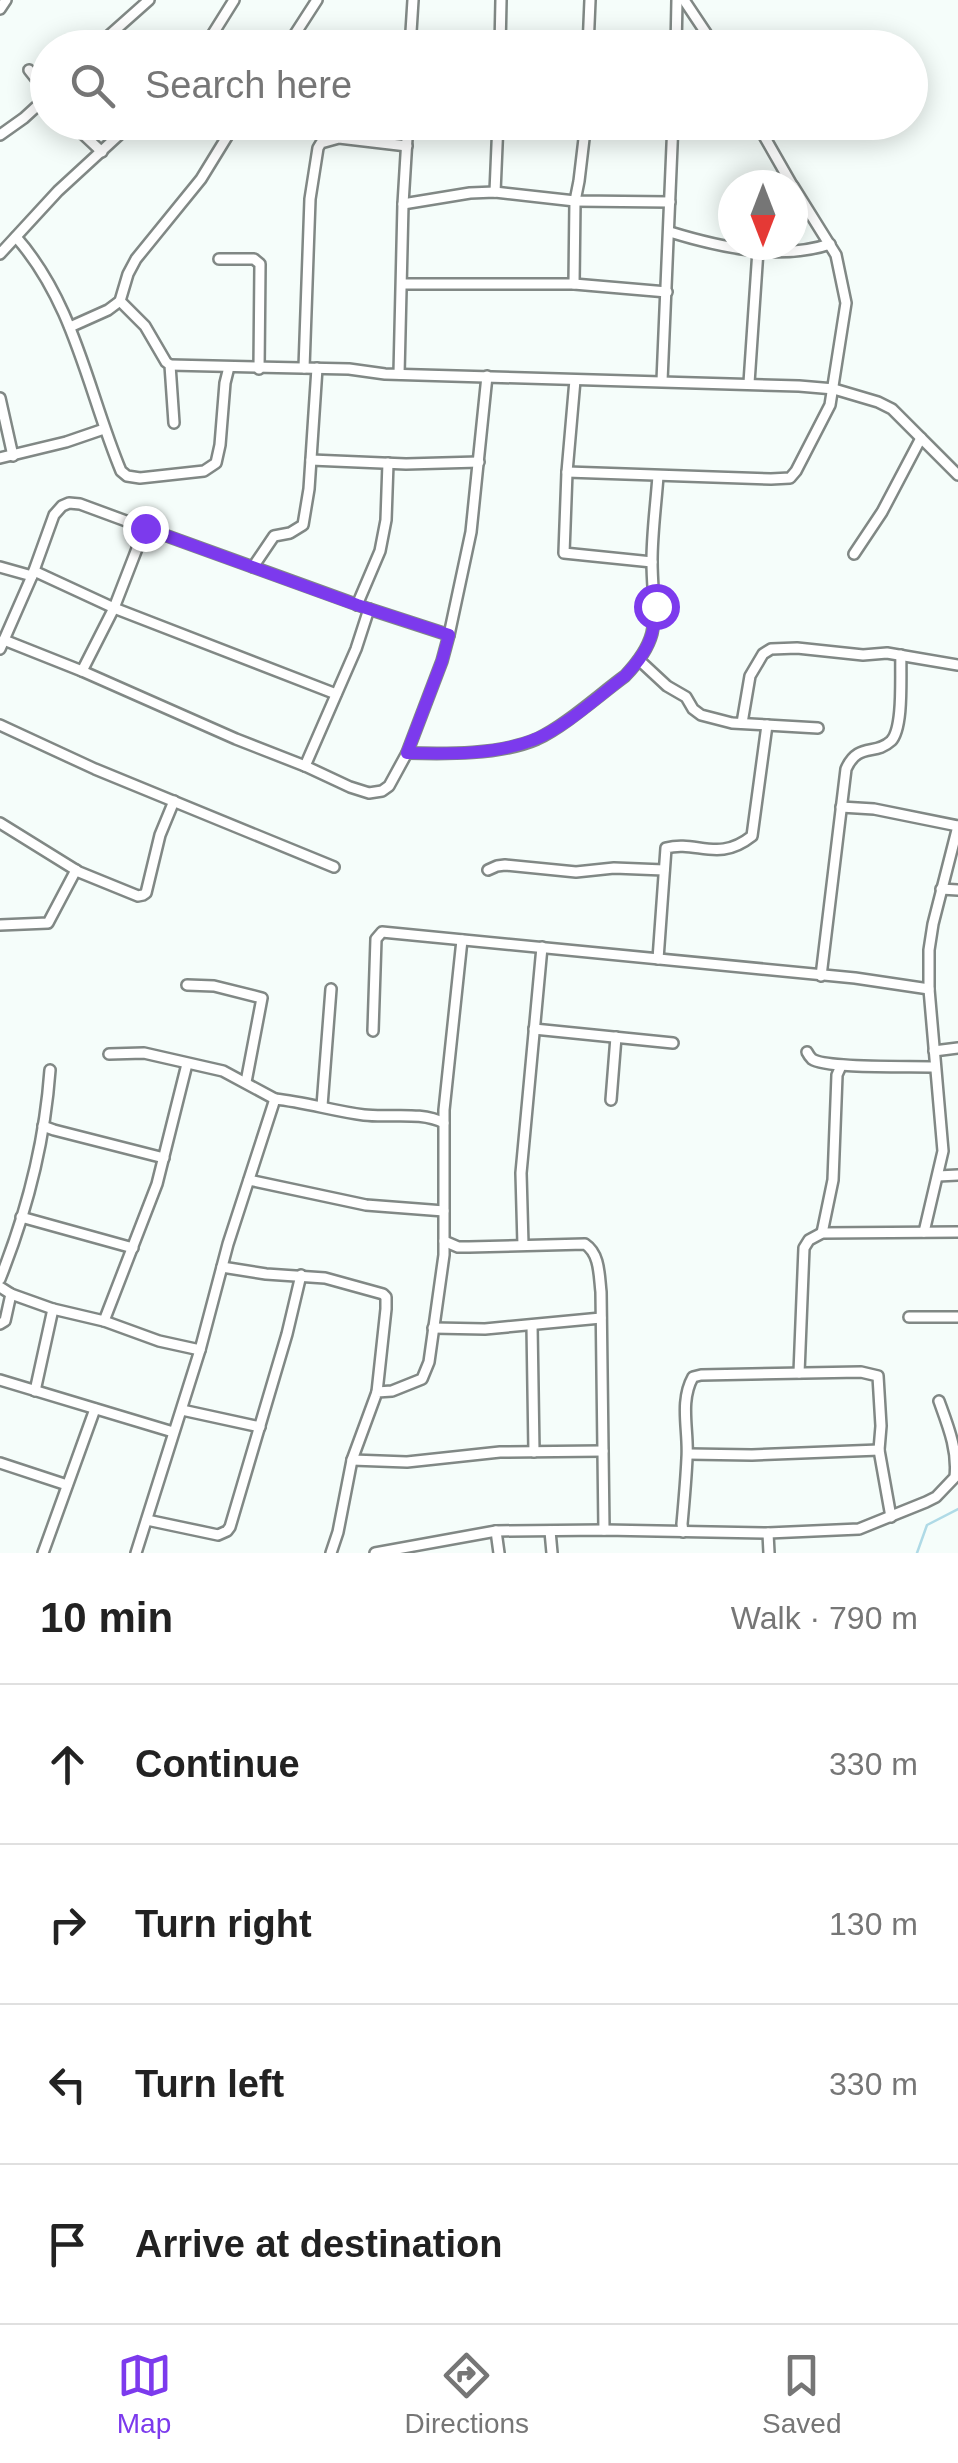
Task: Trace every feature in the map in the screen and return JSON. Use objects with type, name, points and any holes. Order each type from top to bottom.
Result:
[{"type":"street","points":[[0,10],[6,0]]},
{"type":"street","points":[[115,30],[149,0]]},
{"type":"street","points":[[215,30],[234,0]]},
{"type":"street","points":[[298,30],[317,0]]},
{"type":"street","points":[[411,30],[413,0]]},
{"type":"street","points":[[500,30],[501,0]]},
{"type":"street","points":[[589,30],[590,0]]},
{"type":"street","points":[[676,0],[676,30]]},
{"type":"street","points":[[684,0],[704,30]]},
{"type":"street","points":[[0,135],[30,112]]},
{"type":"street","points":[[89,140],[102,152]]},
{"type":"street","points":[[0,254],[58,192],[115,140]]},
{"type":"street","points":[[70,326],[120,301],[136,259],[201,180],[225,140]]},
{"type":"street","points":[[304,368],[310,199],[318,148],[326,140]]},
{"type":"street","points":[[355,140],[407,146]]},
{"type":"street","points":[[399,374],[407,140]]},
{"type":"street","points":[[494,192],[497,140]]},
{"type":"street","points":[[574,284],[574,200],[584,140]]},
{"type":"street","points":[[662,382],[672,140]]},
{"type":"street","points":[[766,140],[784,170]]},
{"type":"street","points":[[403,204],[494,192],[574,200],[670,202]]},
{"type":"street","points":[[567,472],[790,478],[825,416],[834,389],[846,303],[836,255],[808,210]]},
{"type":"street","points":[[670,232],[718,244]]},
{"type":"street","points":[[16,238],[48,280],[70,326],[100,407],[104,429],[127,476],[140,478],[204,470],[216,463],[230,366]]},
{"type":"street","points":[[808,250],[830,244]]},
{"type":"street","points":[[219,259],[254,259],[260,264],[259,369]]},
{"type":"street","points":[[750,383],[757,260]]},
{"type":"street","points":[[402,284],[574,284],[667,292]]},
{"type":"street","points":[[120,301],[146,326],[170,365],[834,389],[892,409],[958,475]]},
{"type":"street","points":[[170,365],[174,423]]},
{"type":"street","points":[[253,567],[274,536],[303,525],[317,368]]},
{"type":"street","points":[[449,635],[70,503],[54,516],[2,645],[82,671],[350,788],[376,793],[389,786],[407,753],[449,635],[471,532],[487,376]]},
{"type":"street","points":[[575,380],[564,553],[652,562]]},
{"type":"street","points":[[0,398],[13,456]]},
{"type":"street","points":[[0,458],[104,429]]},
{"type":"street","points":[[854,554],[882,512],[921,438]]},
{"type":"street","points":[[311,460],[479,462]]},
{"type":"street","points":[[357,605],[380,551],[386,520],[388,462]]},
{"type":"street","points":[[407,753],[451,754],[535,740],[625,676],[651,641],[655,622],[652,562],[658,476]]},
{"type":"street","points":[[82,671],[114,608],[145,528]]},
{"type":"street","points":[[0,567],[33,573],[336,694]]},
{"type":"street","points":[[306,766],[369,609]]},
{"type":"street","points":[[742,723],[750,676],[763,654],[772,649],[901,654],[958,666]]},
{"type":"street","points":[[822,976],[844,779],[849,762],[860,751],[890,742],[896,734],[901,654]]},
{"type":"street","points":[[639,660],[667,686],[686,697],[696,712],[732,723],[818,728]]},
{"type":"street","points":[[658,958],[665,853],[670,846],[712,851],[734,846],[752,836],[766,725]]},
{"type":"street","points":[[0,726],[334,868]]},
{"type":"street","points":[[0,823],[76,870],[138,896],[143,895],[174,802]]},
{"type":"street","points":[[840,807],[874,809],[958,826],[931,935],[929,989],[943,1150],[924,1232]]},
{"type":"street","points":[[488,870],[504,865],[576,872],[614,868],[664,870]]},
{"type":"street","points":[[0,925],[48,924],[76,870]]},
{"type":"street","points":[[942,888],[958,890]]},
{"type":"street","points":[[373,1031],[376,939],[388,932],[855,978],[929,989]]},
{"type":"street","points":[[377,1392],[422,1380],[429,1362],[444,1255],[444,1110],[462,940]]},
{"type":"street","points":[[523,1245],[520,1173],[542,947]]},
{"type":"street","points":[[187,985],[234,990],[262,998],[246,1082]]},
{"type":"street","points":[[322,1106],[331,989]]},
{"type":"street","points":[[534,1030],[673,1043]]},
{"type":"street","points":[[611,1100],[616,1037]]},
{"type":"street","points":[[934,1051],[958,1048]]},
{"type":"street","points":[[807,1052],[813,1060],[841,1066],[935,1067]]},
{"type":"street","points":[[110,1054],[144,1053],[223,1070],[275,1098],[368,1116],[431,1116],[444,1110]]},
{"type":"street","points":[[104,1321],[164,1158],[187,1064]]},
{"type":"street","points":[[822,1233],[834,1180],[837,1076],[841,1066]]},
{"type":"street","points":[[0,1279],[21,1217],[48,1106],[50,1070]]},
{"type":"street","points":[[136,1553],[275,1098]]},
{"type":"street","points":[[431,1116],[444,1123]]},
{"type":"street","points":[[43,1126],[164,1158]]},
{"type":"street","points":[[938,1176],[958,1175]]},
{"type":"street","points":[[249,1180],[366,1205],[444,1211]]},
{"type":"street","points":[[21,1217],[133,1248]]},
{"type":"street","points":[[799,1372],[804,1248],[808,1240],[822,1233],[958,1232]]},
{"type":"street","points":[[444,1241],[458,1247],[590,1246],[597,1260],[601,1318],[604,1530]]},
{"type":"street","points":[[444,1255],[458,1247]]},
{"type":"street","points":[[222,1267],[325,1278],[378,1291],[386,1297],[377,1392],[352,1460],[331,1553]]},
{"type":"street","points":[[147,1520],[218,1534],[226,1531],[260,1427],[301,1275]]},
{"type":"street","points":[[0,1287],[53,1309],[200,1350]]},
{"type":"street","points":[[0,1324],[5,1322],[11,1294]]},
{"type":"street","points":[[35,1392],[53,1309]]},
{"type":"street","points":[[910,1317],[958,1318]]},
{"type":"street","points":[[433,1328],[485,1329],[601,1318]]},
{"type":"street","points":[[532,1325],[534,1452]]},
{"type":"street","points":[[683,1532],[687,1388],[693,1377],[730,1373],[862,1372],[878,1376],[879,1450],[891,1516]]},
{"type":"street","points":[[0,1380],[173,1432]]},
{"type":"street","points":[[374,1553],[496,1531],[768,1533],[860,1529],[936,1497],[956,1477],[951,1430],[939,1401]]},
{"type":"street","points":[[43,1553],[95,1410]]},
{"type":"street","points":[[182,1410],[260,1427]]},
{"type":"street","points":[[352,1460],[407,1462],[468,1454],[603,1450]]},
{"type":"street","points":[[688,1454],[879,1450]]},
{"type":"street","points":[[0,1463],[67,1485]]},
{"type":"street","points":[[496,1531],[499,1553]]},
{"type":"street","points":[[550,1531],[552,1553]]},
{"type":"street","points":[[768,1533],[768,1553]]},
{"type":"waterway","points":[[917,1553],[927,1525],[958,1509]]},
{"type":"route","points":[[145,528],[449,635],[407,753],[451,754],[498,748],[535,740],[547,733],[634,667],[651,641],[656,606]]}]
